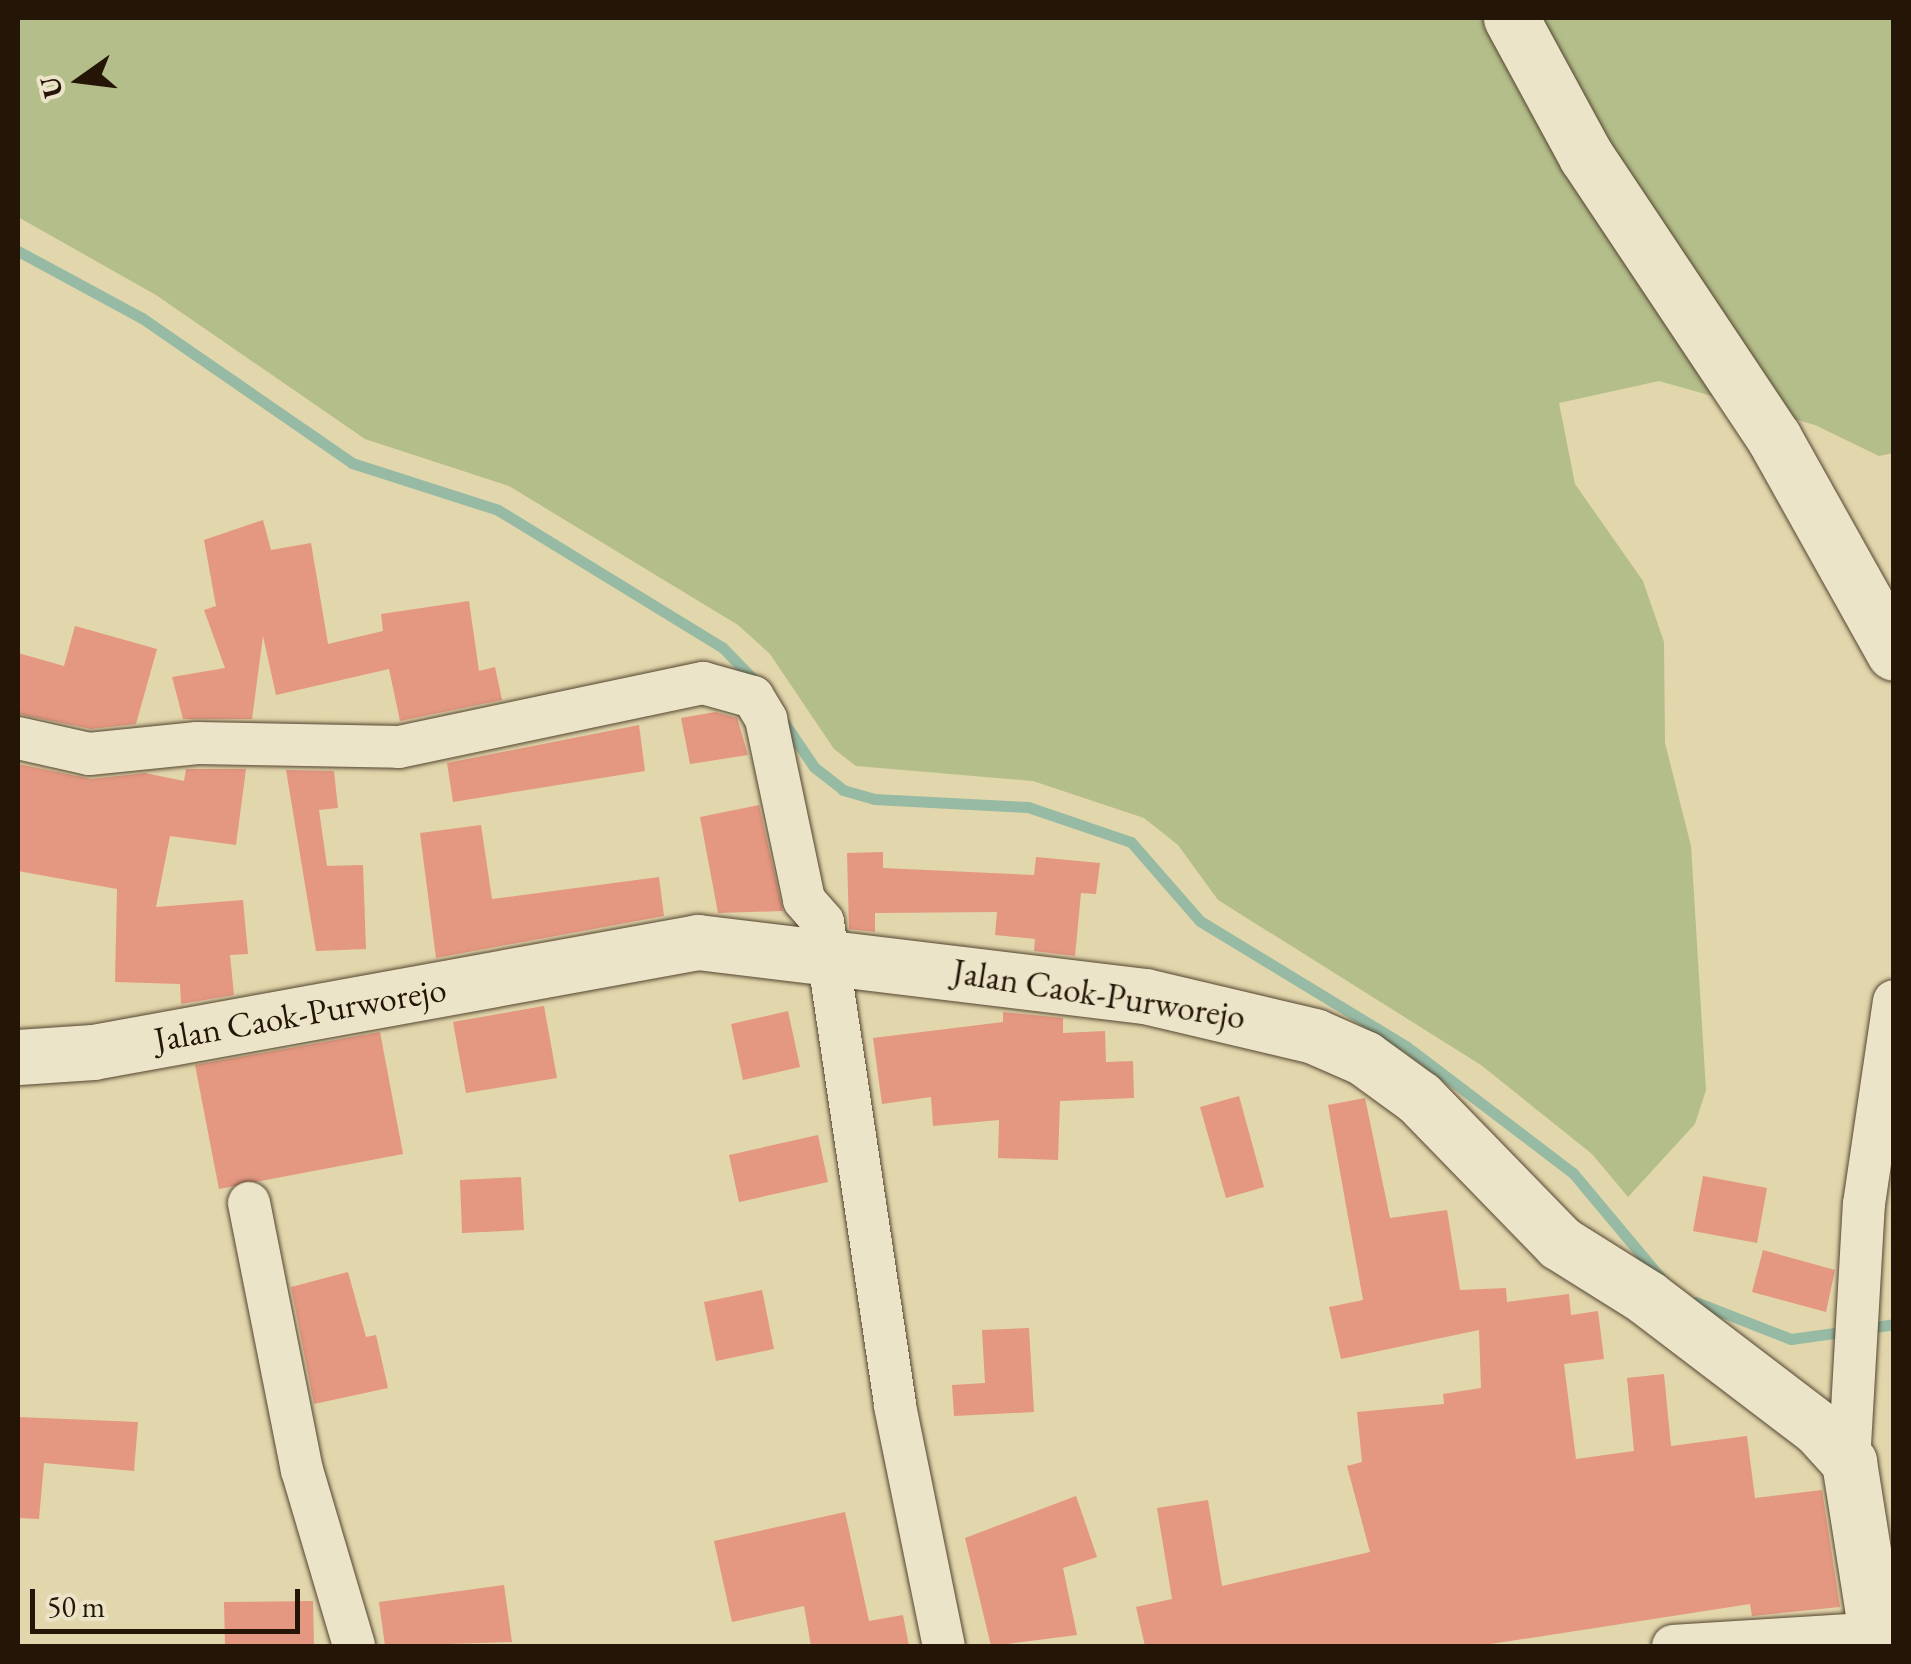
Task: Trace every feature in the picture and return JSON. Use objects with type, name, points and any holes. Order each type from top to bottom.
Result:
[{"type":"street","points":[[1511,18],[1586,156],[1774,438],[1894,653]]},
{"type":"street","points":[[18,738],[88,754],[214,743],[399,747],[719,682],[753,697],[766,718],[804,900],[823,922],[895,1406],[944,1646]]},
{"type":"street","name":"Jalan Caok-Purworejo","points":[[18,1057],[93,1052],[698,942],[1145,996],[1247,1017],[1364,1058],[1419,1098],[1560,1243],[1722,1353],[1849,1462]]},
{"type":"street","points":[[1673,1646],[1878,1640],[1849,1462],[1857,1378],[1858,1290],[1894,1000]]},
{"type":"street","points":[[250,1204],[302,1470],[354,1646]]},
{"type":"green space","points":[[18,18],[1893,18],[1893,453],[1879,456],[1815,425],[1659,381],[1559,403],[1575,484],[1643,581],[1664,642],[1665,743],[1691,846],[1706,1090],[1695,1124],[1628,1197],[1592,1154],[1481,1065],[1218,900],[1178,845],[1144,818],[1033,781],[856,766],[834,749],[770,654],[738,625],[509,486],[365,439],[156,295],[18,217]]},
{"type":"building","points":[[263,520],[271,550],[311,543],[328,644],[383,631],[381,614],[469,601],[479,671],[495,667],[502,700],[400,721],[389,669],[276,695],[263,636],[252,719],[183,719],[172,677],[225,668],[204,610],[216,606],[204,540]]},
{"type":"building","points":[[75,626],[157,649],[136,724],[91,729],[18,714],[18,653],[64,666]]},
{"type":"building","points":[[715,712],[737,718],[748,755],[690,764],[681,718]]},
{"type":"building","points":[[639,725],[645,771],[453,802],[447,763]]},
{"type":"building","points":[[18,764],[91,779],[145,773],[184,781],[186,769],[246,769],[236,845],[170,836],[156,907],[243,900],[248,954],[230,955],[234,995],[181,1004],[180,984],[115,982],[117,889],[18,871]]},
{"type":"building","points":[[286,770],[334,771],[338,808],[319,810],[327,866],[363,865],[366,949],[316,951]]},
{"type":"building","points":[[759,805],[783,911],[718,913],[700,817]]},
{"type":"building","points":[[481,825],[492,899],[659,877],[664,916],[436,958],[420,833]]},
{"type":"building","points":[[883,852],[883,868],[1034,875],[1036,857],[1100,863],[1096,894],[1081,893],[1075,956],[1034,951],[1035,939],[995,935],[997,912],[875,913],[875,932],[849,929],[847,853]]},
{"type":"building","points":[[544,1006],[557,1078],[466,1093],[453,1022]]},
{"type":"building","points":[[788,1011],[800,1067],[743,1080],[731,1024]]},
{"type":"building","points":[[1003,1012],[1063,1018],[1063,1033],[1105,1031],[1106,1062],[1133,1061],[1134,1098],[1060,1101],[1058,1160],[998,1158],[999,1120],[933,1126],[931,1097],[882,1104],[873,1038],[1003,1022]]},
{"type":"building","points":[[380,1032],[403,1154],[219,1189],[195,1065]]},
{"type":"building","points":[[1239,1096],[1264,1187],[1226,1198],[1200,1107]]},
{"type":"building","points":[[1365,1098],[1390,1218],[1447,1210],[1460,1290],[1506,1288],[1507,1302],[1569,1294],[1571,1315],[1598,1311],[1604,1359],[1564,1364],[1576,1459],[1634,1451],[1627,1378],[1664,1374],[1671,1446],[1747,1436],[1755,1498],[1822,1490],[1840,1607],[1752,1616],[1750,1604],[1478,1646],[1145,1646],[1136,1607],[1172,1599],[1157,1508],[1208,1500],[1222,1586],[1370,1552],[1347,1466],[1362,1462],[1357,1412],[1444,1404],[1443,1394],[1481,1388],[1479,1330],[1341,1359],[1329,1307],[1363,1300],[1328,1105]]},
{"type":"building","points":[[818,1135],[828,1182],[739,1202],[729,1155]]},
{"type":"building","points":[[1703,1176],[1767,1188],[1757,1243],[1693,1231]]},
{"type":"building","points":[[521,1177],[524,1230],[462,1233],[460,1180]]},
{"type":"building","points":[[1763,1250],[1835,1270],[1826,1312],[1752,1292]]},
{"type":"building","points":[[348,1272],[366,1337],[376,1335],[388,1388],[314,1404],[291,1287]]},
{"type":"building","points":[[762,1290],[774,1349],[716,1361],[704,1302]]},
{"type":"building","points":[[1029,1328],[1034,1412],[954,1416],[952,1385],[985,1383],[982,1330]]},
{"type":"building","points":[[18,1417],[138,1422],[134,1471],[44,1463],[39,1519],[18,1518]]},
{"type":"building","points":[[1076,1496],[1097,1557],[1063,1568],[1077,1635],[991,1646],[965,1538]]},
{"type":"building","points":[[845,1512],[869,1621],[903,1615],[909,1646],[811,1646],[804,1606],[732,1622],[714,1541]]},
{"type":"building","points":[[504,1585],[512,1642],[385,1646],[379,1602]]},
{"type":"building","points":[[313,1601],[314,1646],[225,1646],[224,1602]]},
{"type":"waterway","points":[[18,251],[142,318],[352,463],[498,510],[722,647],[758,684]]},
{"type":"waterway","points":[[783,721],[814,767],[843,790],[874,799],[1028,807],[1131,842],[1200,921],[1407,1047],[1573,1173],[1660,1277]]},
{"type":"waterway","points":[[1696,1302],[1791,1339],[1849,1331]]},
{"type":"waterway","points":[[1867,1328],[1894,1324]]}]
